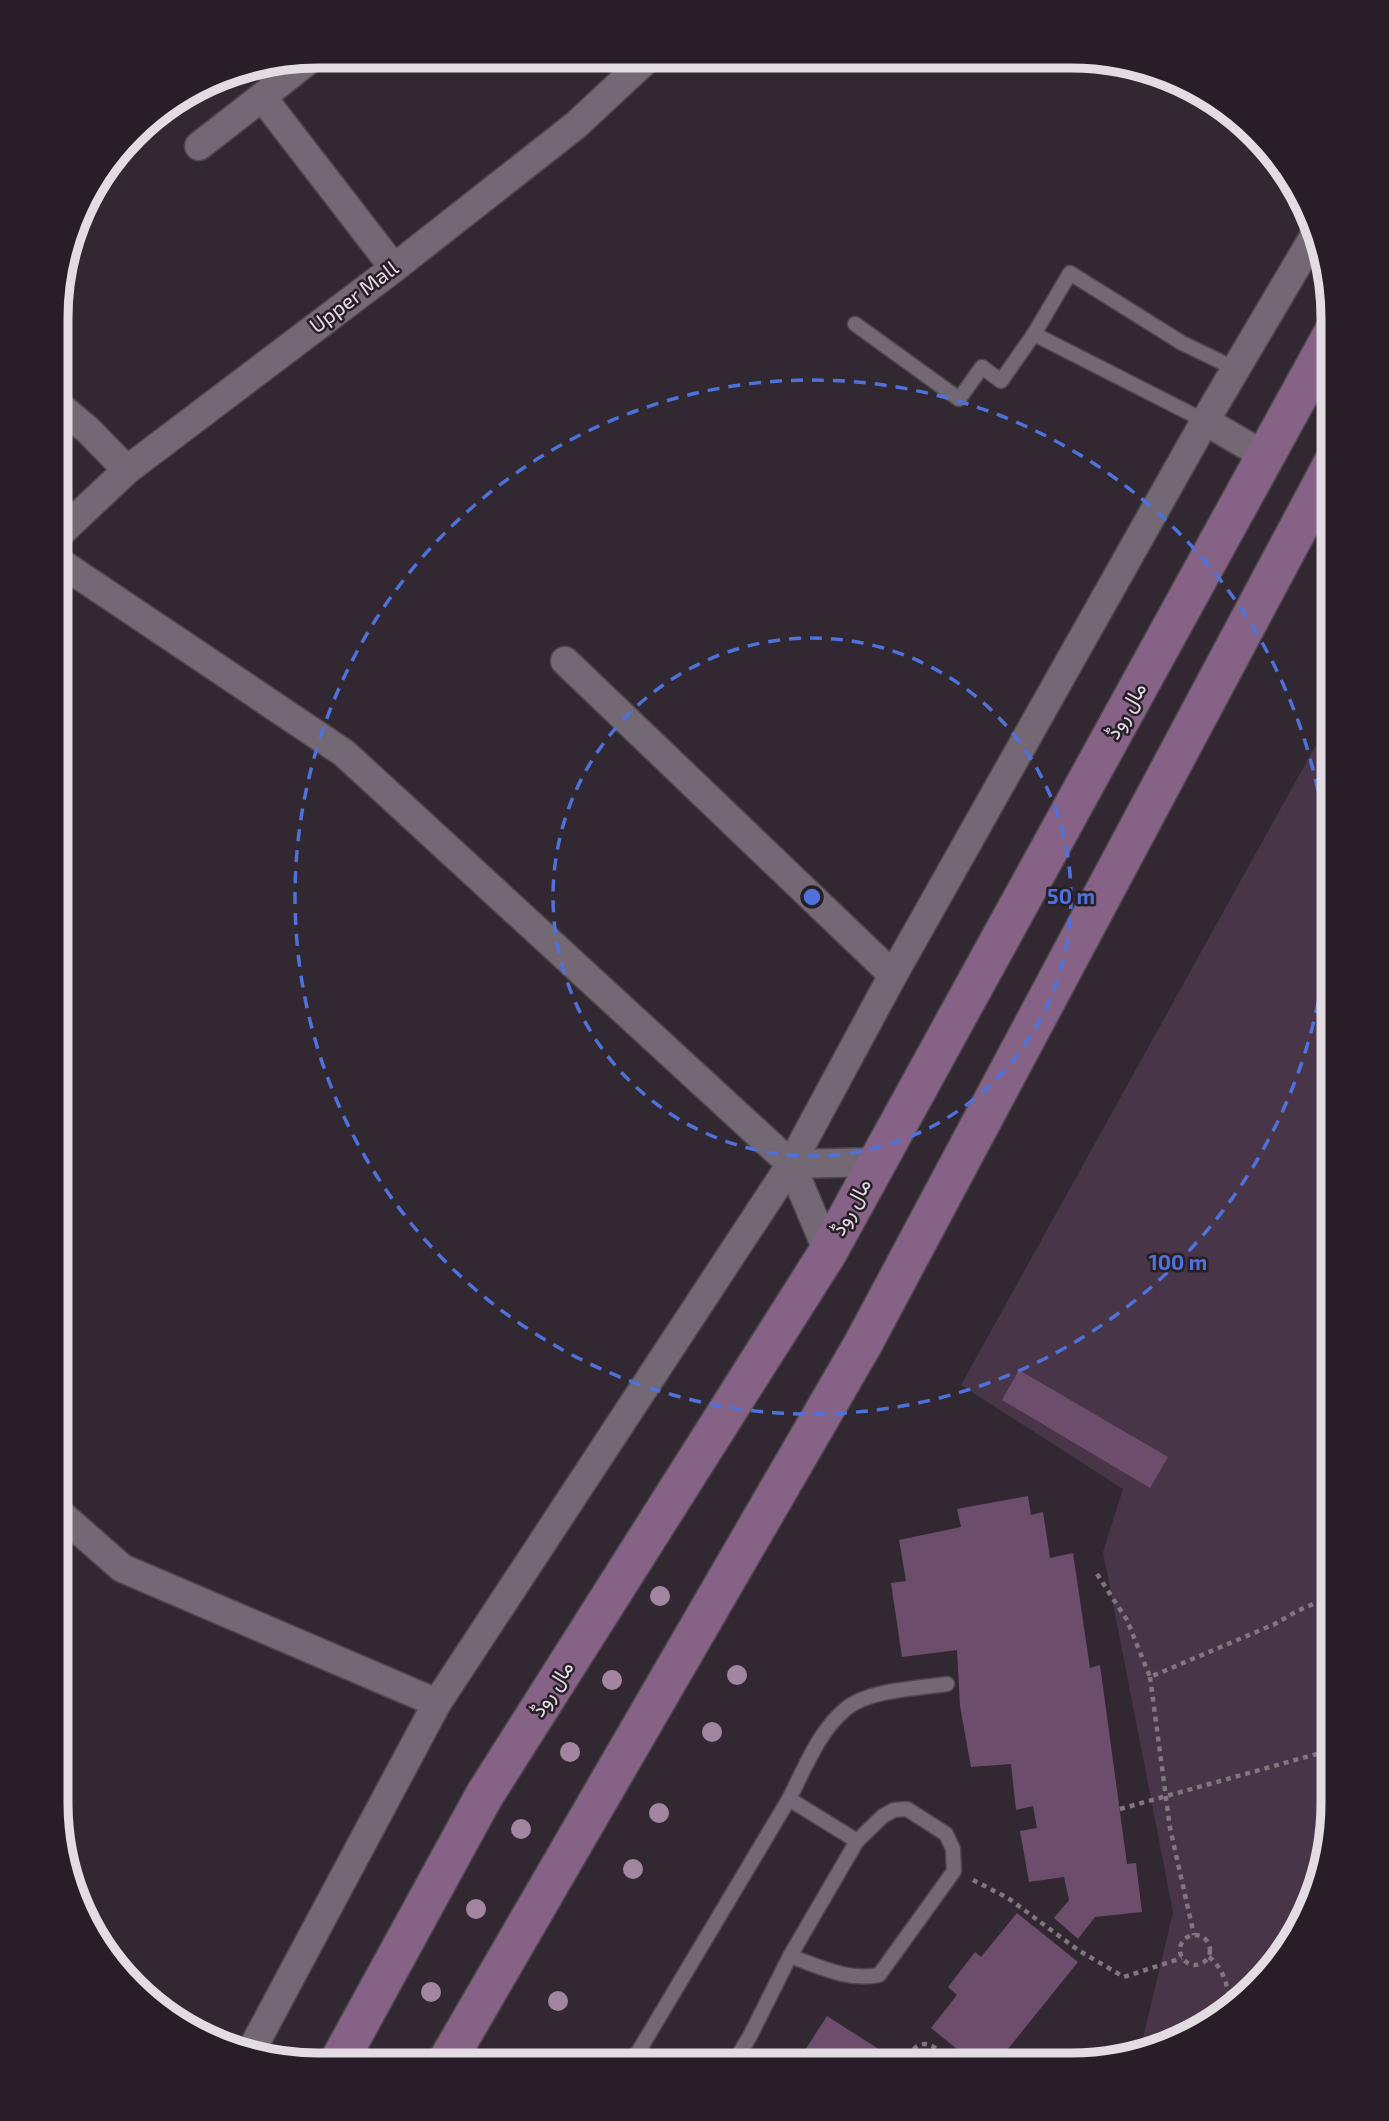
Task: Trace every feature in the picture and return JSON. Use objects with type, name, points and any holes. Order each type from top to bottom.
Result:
[{"type":"main road","name":"مال روڈ","points":[[343,2053],[484,1796],[828,1252],[875,1162],[1321,356]]},
{"type":"main road","points":[[452,2053],[863,1344],[1321,485]]},
{"type":"street","points":[[199,146],[297,69]]},
{"type":"street","name":"Upper Mall","points":[[68,526],[127,470],[394,268],[576,125],[637,69]]},
{"type":"street","points":[[262,97],[394,268]]},
{"type":"street","points":[[255,2044],[437,1703],[791,1164],[892,975],[1205,421],[1309,245]]},
{"type":"street","points":[[68,414],[127,470]]},
{"type":"street","points":[[1205,421],[1267,457]]},
{"type":"street","points":[[68,568],[344,753],[791,1164],[828,1252]]},
{"type":"street","points":[[565,661],[892,975]]},
{"type":"street","points":[[791,1164],[875,1162]]},
{"type":"street","points":[[68,1521],[122,1568],[437,1703]]},
{"type":"lane","points":[[855,324],[959,399],[982,367],[1001,381],[1034,334],[1070,273],[1182,343],[1236,369]]},
{"type":"lane","points":[[1034,334],[1205,421]]},
{"type":"lane","points":[[638,2053],[789,1799],[823,1734],[849,1707],[886,1692],[947,1684]]},
{"type":"lane","points":[[789,1799],[857,1841]]},
{"type":"lane","points":[[740,2053],[790,1956],[857,1841],[883,1816],[894,1810],[907,1809],[946,1834],[953,1849],[954,1871],[879,1975],[861,1978],[840,1974],[790,1956]]},
{"type":"path","points":[[1097,1574],[1127,1620],[1150,1676],[1170,1828],[1194,1935]]},
{"type":"path","points":[[1150,1676],[1275,1624],[1321,1601]]},
{"type":"path","points":[[1120,1809],[1321,1753]]},
{"type":"path","points":[[954,1871],[1008,1898],[1078,1950],[1124,1977],[1182,1958]]},
{"type":"path","points":[[1189,1935],[1200,1935],[1209,1942],[1209,1957],[1206,1962],[1196,1966],[1185,1963],[1180,1953],[1181,1942],[1189,1935]]},
{"type":"path","points":[[1209,1957],[1220,1966],[1229,1996]]},
{"type":"path","points":[[908,2053],[925,2043],[931,2044],[942,2053]]},
{"type":"shaded area","points":[[1321,736],[1319,1835],[1302,1898],[1279,1941],[1259,1967],[1235,1991],[1209,2011],[1166,2034],[1142,2042],[1173,1912],[1103,1552],[1123,1489],[961,1385]]},
{"type":"building","points":[[1019,1370],[1168,1457],[1150,1488],[1002,1400]]},
{"type":"building","points":[[1028,1496],[1031,1515],[1043,1512],[1050,1558],[1073,1553],[1090,1668],[1100,1665],[1127,1864],[1136,1863],[1142,1912],[1095,1917],[1078,1939],[1054,1918],[1069,1900],[1064,1877],[1029,1882],[1020,1831],[1037,1828],[1033,1806],[1016,1810],[1011,1764],[971,1767],[960,1706],[957,1650],[902,1657],[891,1583],[906,1581],[899,1540],[961,1527],[957,1509]]},
{"type":"building","points":[[1017,1913],[1078,1962],[1005,2053],[962,2053],[931,2028],[957,1995],[948,1987],[975,1952],[981,1957]]},
{"type":"building","points":[[827,2016],[885,2053],[803,2053]]}]
